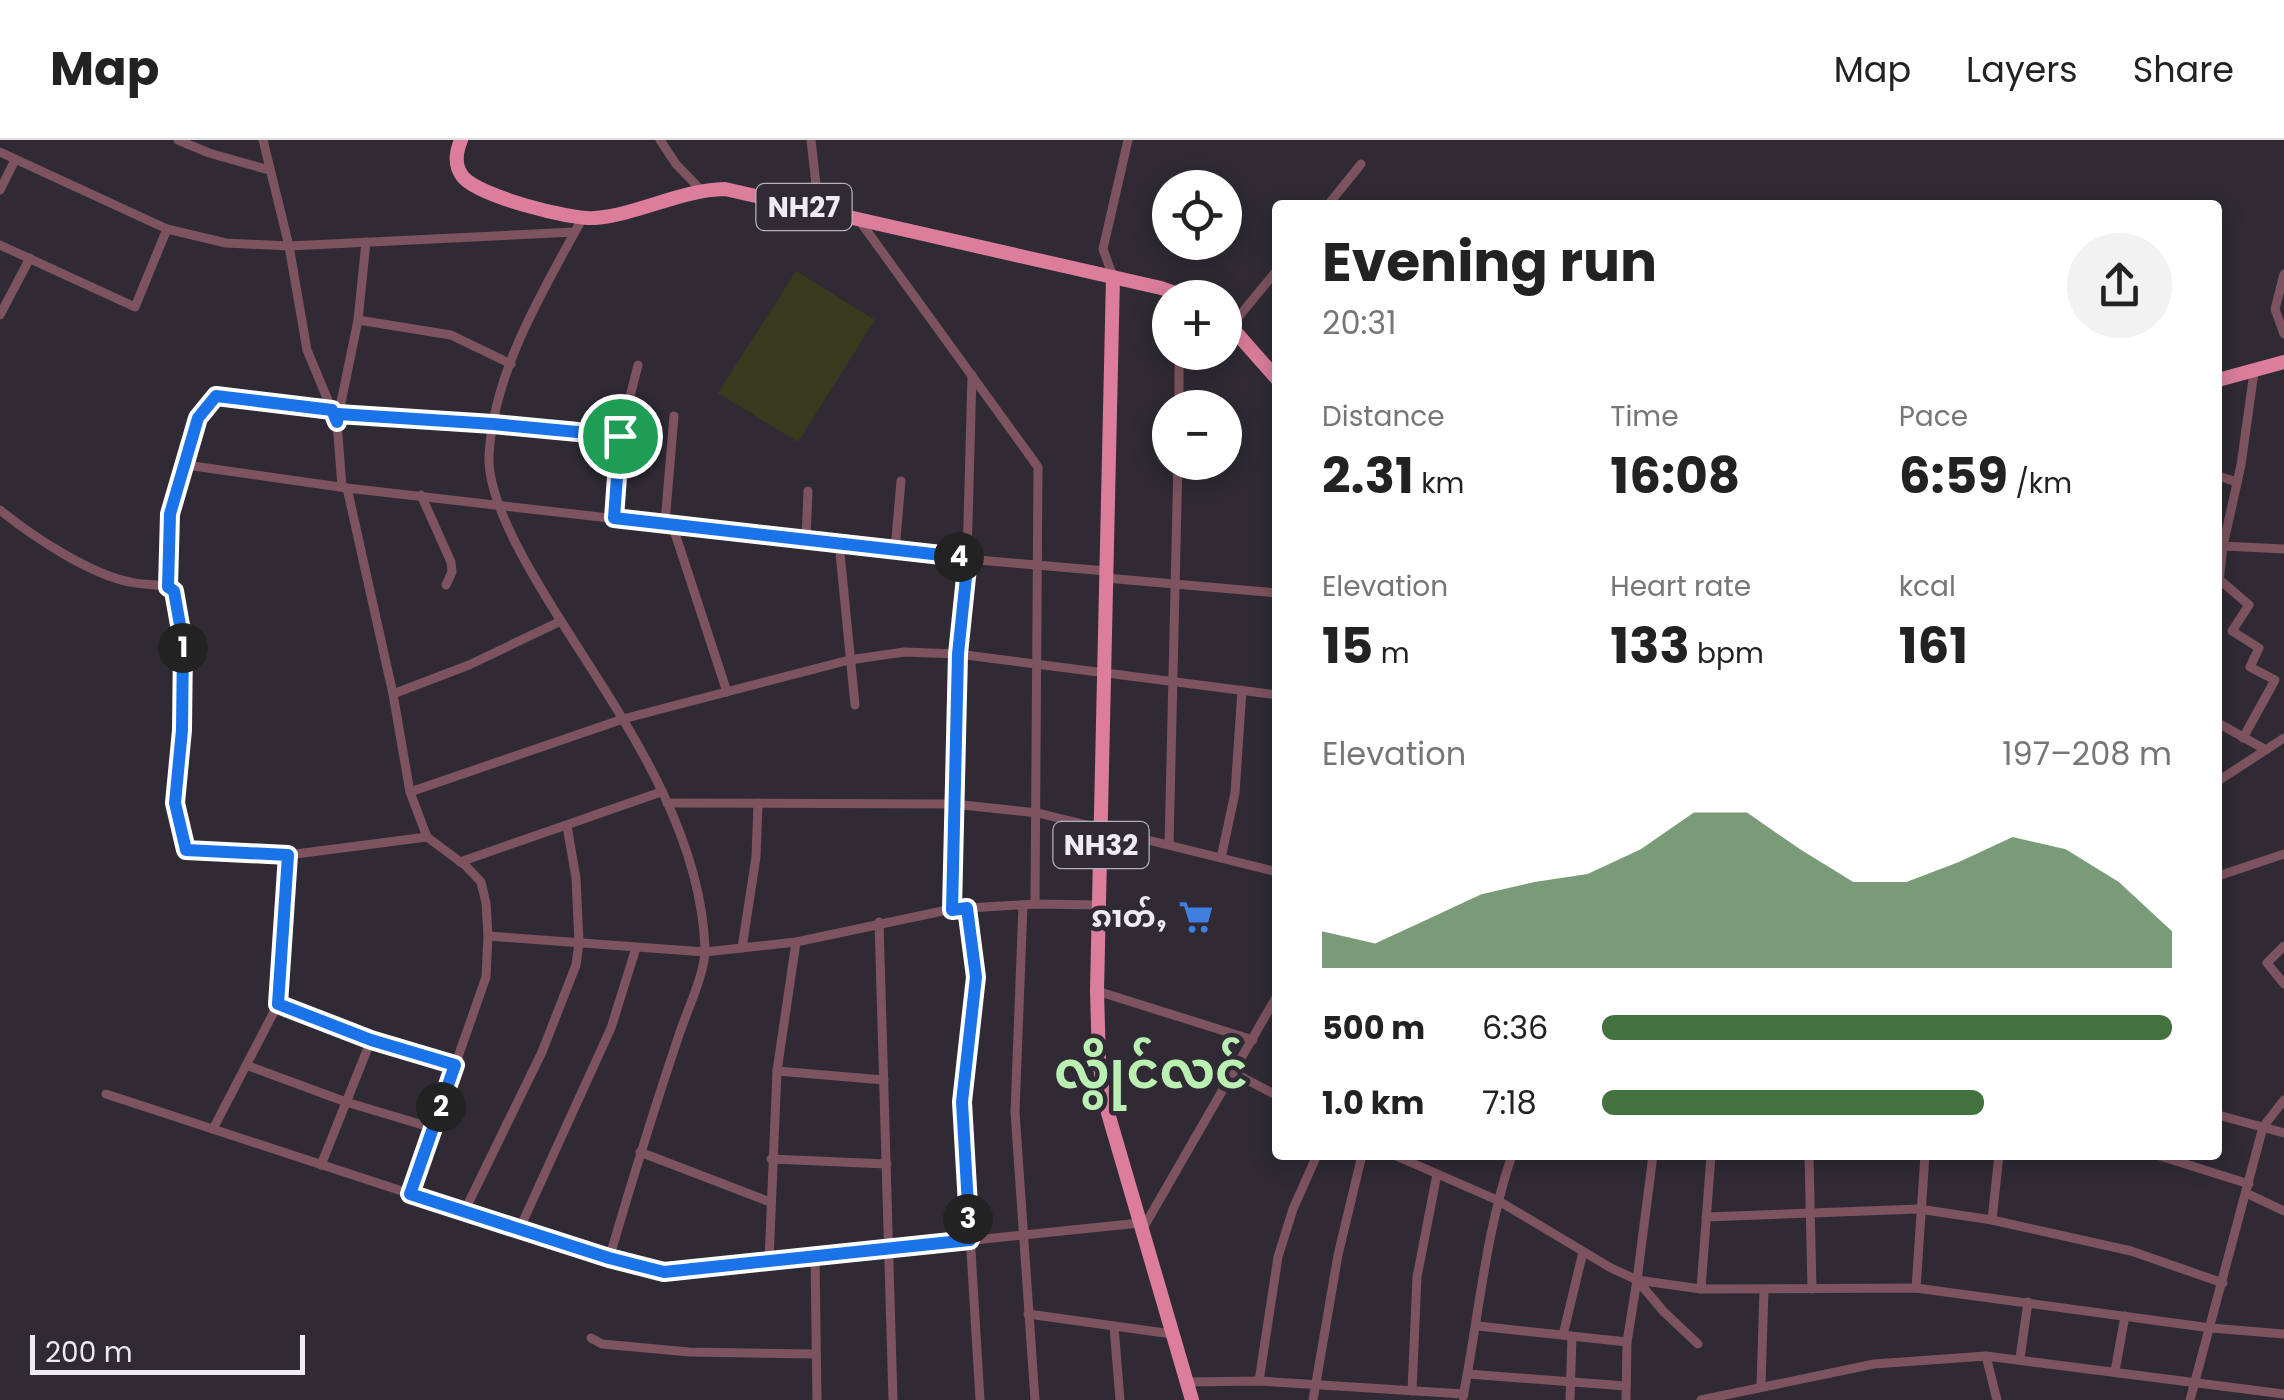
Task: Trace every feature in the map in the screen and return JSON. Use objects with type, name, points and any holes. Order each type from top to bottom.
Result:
[{"type":"highway","name":"NH27","points":[[461,140],[456,164],[473,186],[578,226],[702,190],[725,189],[1152,289]]},
{"type":"highway","name":"NH32","points":[[1113,278],[1099,1062],[1108,1113],[1192,1400]]},
{"type":"highway","points":[[1242,339],[1272,373]]},
{"type":"highway","points":[[2222,379],[2284,362]]},
{"type":"street","points":[[178,140],[269,170]]},
{"type":"street","points":[[263,140],[289,246],[307,350],[336,415],[345,488],[393,694],[410,792],[426,836],[481,882],[488,936],[486,976],[410,1194]]},
{"type":"street","points":[[660,140],[676,164],[702,190]]},
{"type":"street","points":[[811,140],[818,210]]},
{"type":"street","points":[[1113,278],[1104,249],[1128,140]]},
{"type":"street","points":[[0,152],[167,229],[226,243],[289,246],[578,226]]},
{"type":"street","points":[[0,190],[15,160]]},
{"type":"street","points":[[1332,200],[1361,164]]},
{"type":"street","points":[[859,220],[1038,467],[1035,904]]},
{"type":"street","points":[[578,226],[511,364],[493,424],[489,461],[500,503],[529,569],[623,720],[667,803],[694,878],[706,952],[609,1258]]},
{"type":"street","points":[[1,248],[135,306],[167,229]]},
{"type":"street","points":[[336,415],[358,320],[366,242]]},
{"type":"street","points":[[0,316],[30,258]]},
{"type":"street","points":[[2284,274],[2276,309],[2284,334]]},
{"type":"street","points":[[1242,308],[1272,275]]},
{"type":"street","points":[[358,320],[451,335],[511,364]]},
{"type":"street","points":[[614,518],[620,436],[638,365]]},
{"type":"street","points":[[2222,538],[2237,482],[2254,372]]},
{"type":"street","points":[[952,910],[958,654],[968,558],[972,375]]},
{"type":"street","points":[[168,587],[170,514],[198,418],[216,396],[336,415],[620,436]]},
{"type":"street","points":[[674,416],[668,524],[727,692]]},
{"type":"street","points":[[186,466],[345,488],[1272,592]]},
{"type":"street","points":[[2222,477],[2237,482]]},
{"type":"street","points":[[1169,845],[1178,480]]},
{"type":"street","points":[[895,550],[901,481]]},
{"type":"street","points":[[806,539],[808,491]]},
{"type":"street","points":[[421,496],[450,562],[452,572],[446,585]]},
{"type":"street","points":[[0,510],[65,554],[103,574],[174,591],[183,642],[182,730],[175,803],[186,850],[288,855],[426,836]]},
{"type":"street","points":[[839,543],[854,705]]},
{"type":"street","points":[[2222,546],[2284,549]]},
{"type":"street","points":[[2222,584],[2249,605],[2232,630],[2258,648],[2250,667],[2275,680],[2243,738]]},
{"type":"street","points":[[393,694],[470,665],[561,620]]},
{"type":"street","points":[[410,792],[623,720],[850,660],[904,652],[958,654],[1272,693]]},
{"type":"street","points":[[1221,858],[1235,793],[1242,690]]},
{"type":"street","points":[[2222,726],[2266,750]]},
{"type":"street","points":[[2222,778],[2284,738]]},
{"type":"street","points":[[460,862],[661,792]]},
{"type":"street","points":[[667,803],[953,804],[1038,813],[1272,871]]},
{"type":"street","points":[[742,948],[756,857],[758,803]]},
{"type":"street","points":[[464,1212],[558,1015],[576,965],[576,878],[567,826]]},
{"type":"street","points":[[2222,875],[2284,854]]},
{"type":"street","points":[[213,1129],[278,1004],[288,855]]},
{"type":"street","points":[[1023,904],[1015,1112],[1035,1400]]},
{"type":"street","points":[[488,936],[706,952],[796,942],[880,922],[967,908],[1099,904]]},
{"type":"street","points":[[967,908],[976,977],[962,1102],[980,1400]]},
{"type":"street","points":[[880,922],[893,1400]]},
{"type":"street","points":[[769,1261],[777,1071],[796,942]]},
{"type":"street","points":[[2284,946],[2267,963],[2284,984]]},
{"type":"street","points":[[520,1230],[611,1028],[636,948]]},
{"type":"street","points":[[1098,991],[1253,1040]]},
{"type":"street","points":[[278,1004],[371,1040],[455,1065]]},
{"type":"street","points":[[106,1094],[520,1230],[664,1272],[1022,1234],[1141,1226],[1272,1005]]},
{"type":"street","points":[[321,1165],[371,1040]]},
{"type":"street","points":[[246,1065],[346,1102],[433,1128]]},
{"type":"street","points":[[777,1071],[884,1080]]},
{"type":"street","points":[[1234,1073],[1272,1093]]},
{"type":"street","points":[[2190,1400],[2263,1127],[2284,1100]]},
{"type":"street","points":[[2222,1116],[2284,1132]]},
{"type":"street","points":[[640,1152],[770,1202]]},
{"type":"street","points":[[771,1159],[887,1164]]},
{"type":"street","points":[[1258,1381],[1278,1256],[1315,1160]]},
{"type":"street","points":[[1312,1400],[1361,1160]]},
{"type":"street","points":[[1405,1160],[1497,1200],[1637,1280],[1701,1289],[1916,1288],[2211,1328],[2284,1334]]},
{"type":"street","points":[[1187,1382],[1314,1384],[1464,1397],[1478,1326],[1486,1252],[1510,1160]]},
{"type":"street","points":[[1626,1400],[1627,1342],[1651,1160]]},
{"type":"street","points":[[1701,1289],[1711,1160]]},
{"type":"street","points":[[1810,1160],[1812,1289]]},
{"type":"street","points":[[1916,1288],[1924,1160]]},
{"type":"street","points":[[1992,1220],[1999,1160]]},
{"type":"street","points":[[2171,1160],[2247,1188],[2284,1212]]},
{"type":"street","points":[[1412,1391],[1417,1276],[1437,1174]]},
{"type":"street","points":[[1706,1217],[1919,1209],[1992,1220],[2131,1251],[2223,1284]]},
{"type":"street","points":[[1570,1400],[1568,1335],[1583,1252]]},
{"type":"street","points":[[815,1256],[817,1400]]},
{"type":"street","points":[[1637,1280],[1698,1344]]},
{"type":"street","points":[[1762,1386],[1764,1290]]},
{"type":"street","points":[[2020,1358],[2028,1302]]},
{"type":"street","points":[[1028,1314],[1172,1334]]},
{"type":"street","points":[[2115,1371],[2124,1316]]},
{"type":"street","points":[[1478,1326],[1627,1342]]},
{"type":"street","points":[[1114,1327],[1120,1400]]},
{"type":"street","points":[[592,1338],[602,1344],[689,1352],[816,1354]]},
{"type":"street","points":[[1986,1356],[1997,1400]]},
{"type":"street","points":[[1701,1400],[1874,1364],[1986,1356],[2284,1394]]},
{"type":"street","points":[[1468,1374],[1571,1385],[1626,1386]]},
{"type":"green space","points":[[796,271],[875,320],[798,442],[718,393]]},
{"type":"place","name":"ၵၢတ်ႇ","points":[[1196,917]]},
{"type":"district","name":"လွိုင်လင်","points":[[1151,1070]]},
{"type":"route","points":[[216,396],[332,410],[337,422],[338,414],[620,436],[614,518],[968,558],[958,654],[952,910],[967,908],[976,977],[962,1102],[970,1240],[664,1272],[410,1194],[455,1065],[371,1040],[278,1004],[288,855],[186,850],[175,803],[182,730],[183,642],[174,591],[168,587],[170,514],[198,418],[216,396]]}]
